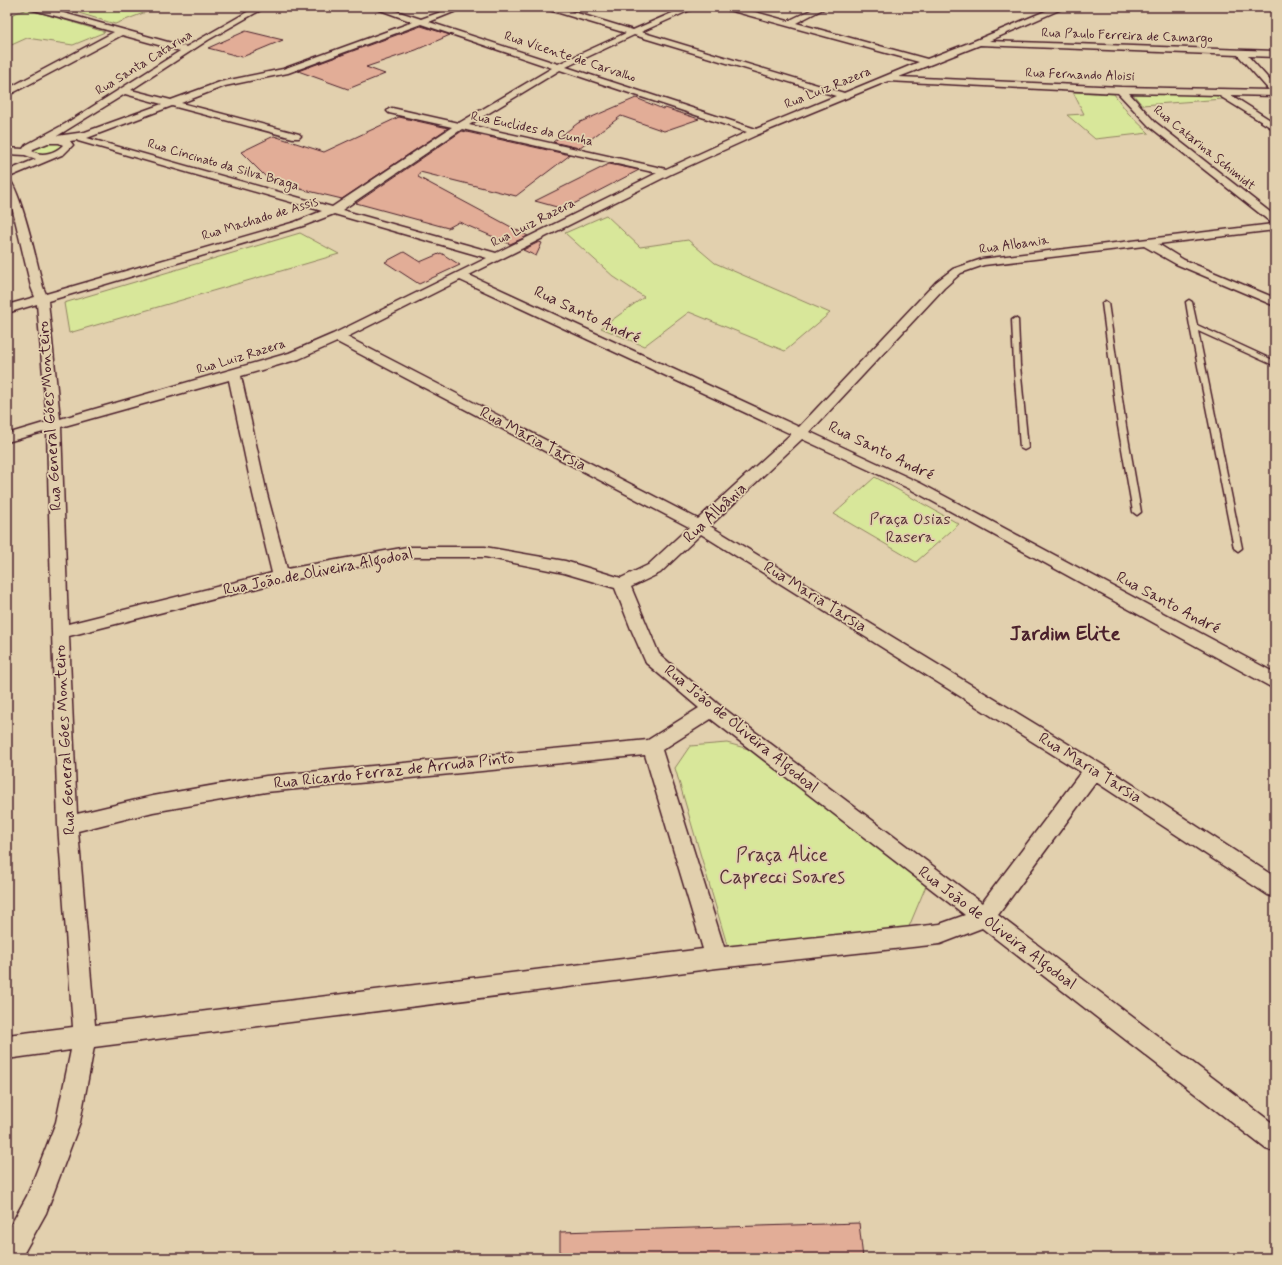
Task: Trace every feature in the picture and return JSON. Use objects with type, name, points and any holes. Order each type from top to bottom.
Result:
[{"type":"street","points":[[33,7],[187,50]]},
{"type":"street","name":"Rua Santa Catarina","points":[[29,154],[29,146],[40,142],[124,91],[187,50],[262,7]]},
{"type":"street","name":"Rua Vicente de Carvalho","points":[[376,7],[756,132]]},
{"type":"street","points":[[7,175],[55,154],[84,137],[197,93],[223,84],[285,71],[462,7]]},
{"type":"street","points":[[549,7],[846,96]]},
{"type":"street","name":"Rua Machado de Assis","points":[[7,308],[299,224],[334,210],[459,127],[560,67],[634,32],[693,7]]},
{"type":"street","points":[[728,7],[927,62]]},
{"type":"street","points":[[788,24],[823,7]]},
{"type":"street","name":"Rua Luiz Razera","points":[[7,438],[54,426],[294,356],[338,337],[667,172],[756,132],[884,79],[997,35],[1062,7]]},
{"type":"street","points":[[7,93],[121,32]]},
{"type":"street","points":[[997,35],[1002,44]]},
{"type":"street","name":"Rua Paulo Ferreira de Camargo","points":[[977,43],[1275,54]]},
{"type":"street","points":[[1240,53],[1275,92]]},
{"type":"street","name":"Rua Fernando Aloisi","points":[[884,79],[1122,90],[1275,92]]},
{"type":"street","name":"Rua Catarina Schimidt","points":[[1122,90],[1152,124],[1275,221]]},
{"type":"street","points":[[124,91],[296,136]]},
{"type":"street","points":[[1220,92],[1275,127]]},
{"type":"street","name":"Rua Euclides da Cunha","points":[[392,111],[667,172]]},
{"type":"street","points":[[40,142],[84,137]]},
{"type":"street","name":"Rua Cincinato da Silva Braga","points":[[84,137],[497,257]]},
{"type":"street","points":[[58,140],[66,142],[68,145],[67,148]]},
{"type":"street","points":[[7,151],[42,156],[55,154]]},
{"type":"street","points":[[7,175],[29,154]]},
{"type":"street","name":"Rua General Góes Monteiro","points":[[7,181],[13,209],[42,298],[54,426],[60,632],[68,825],[84,1037],[68,1122],[37,1204],[7,1257]]},
{"type":"street","name":"Rua Albania","points":[[802,433],[940,285],[957,271],[982,262],[1275,227]]},
{"type":"street","points":[[1147,243],[1180,262],[1275,302]]},
{"type":"street","name":"Rua Santo André","points":[[461,276],[914,486],[1275,681]]},
{"type":"street","name":"Rua Maria Tarsia","points":[[338,337],[701,527],[1094,770],[1275,888]]},
{"type":"street","points":[[234,374],[260,494],[281,576]]},
{"type":"street","name":"Rua Albânia","points":[[622,584],[654,568],[701,527],[802,433]]},
{"type":"street","name":"Rua João de Oliveira Algodoal","points":[[60,632],[281,576],[407,552],[485,552],[565,567],[622,584],[652,658],[712,709],[983,918],[1275,1140]]},
{"type":"street","name":"Rua Ricardo Ferraz de Arruda Pinto","points":[[68,825],[153,804],[266,784],[369,772],[652,747],[712,709]]},
{"type":"street","points":[[652,747],[718,958]]},
{"type":"street","points":[[7,1047],[718,958],[940,934],[983,918],[1094,770]]},
{"type":"lane","points":[[1189,302],[1238,548]]},
{"type":"lane","points":[[1105,303],[1122,426],[1137,512]]},
{"type":"lane","points":[[1015,320],[1017,366],[1024,448]]},
{"type":"lane","points":[[1194,326],[1275,364]]},
{"type":"green space","points":[[59,7],[159,7],[115,24]]},
{"type":"green space","points":[[28,9],[105,32],[73,45],[27,38],[7,47],[7,16]]},
{"type":"green space","points":[[1073,92],[1114,94],[1128,113],[1149,133],[1095,139],[1067,115],[1084,114]]},
{"type":"green space","points":[[1132,93],[1216,95],[1223,99],[1142,105]]},
{"type":"green space","points":[[56,142],[62,146],[52,152],[36,153],[33,151],[33,149],[42,143]]},
{"type":"green space","points":[[606,215],[640,247],[688,240],[715,263],[830,313],[785,351],[689,312],[644,346],[601,328],[644,297],[614,277],[565,233]]},
{"type":"green space","points":[[300,233],[339,254],[69,333],[64,303]]},
{"type":"green space","name":"Praça Osias Rasera","points":[[875,477],[959,524],[916,562],[834,514]]},
{"type":"green space","name":"Praça Alice Caprecci Soares","points":[[727,743],[759,752],[928,881],[908,929],[728,948],[675,768],[690,746]]},
{"type":"building","points":[[421,26],[450,35],[416,50],[366,67],[385,74],[348,89],[298,71]]},
{"type":"building","points":[[246,31],[283,40],[242,57],[208,48]]},
{"type":"building","points":[[636,98],[663,109],[665,108],[699,119],[664,131],[621,116],[579,148],[553,142],[578,123]]},
{"type":"building","points":[[399,117],[448,128],[342,199],[271,182],[241,152],[274,136],[324,152]]},
{"type":"building","points":[[462,131],[570,155],[516,196],[420,172],[418,177],[528,236],[510,244],[459,222],[448,228],[356,203]]},
{"type":"building","points":[[609,164],[639,170],[564,209],[535,201]]},
{"type":"building","points":[[539,242],[542,243],[536,256],[523,250]]},
{"type":"building","points":[[404,252],[420,262],[441,253],[460,265],[419,284],[385,262]]},
{"type":"building","points":[[859,1223],[863,1258],[560,1258],[560,1232]]},
{"type":"district","name":"Jardim Elite","points":[[1065,634]]}]
